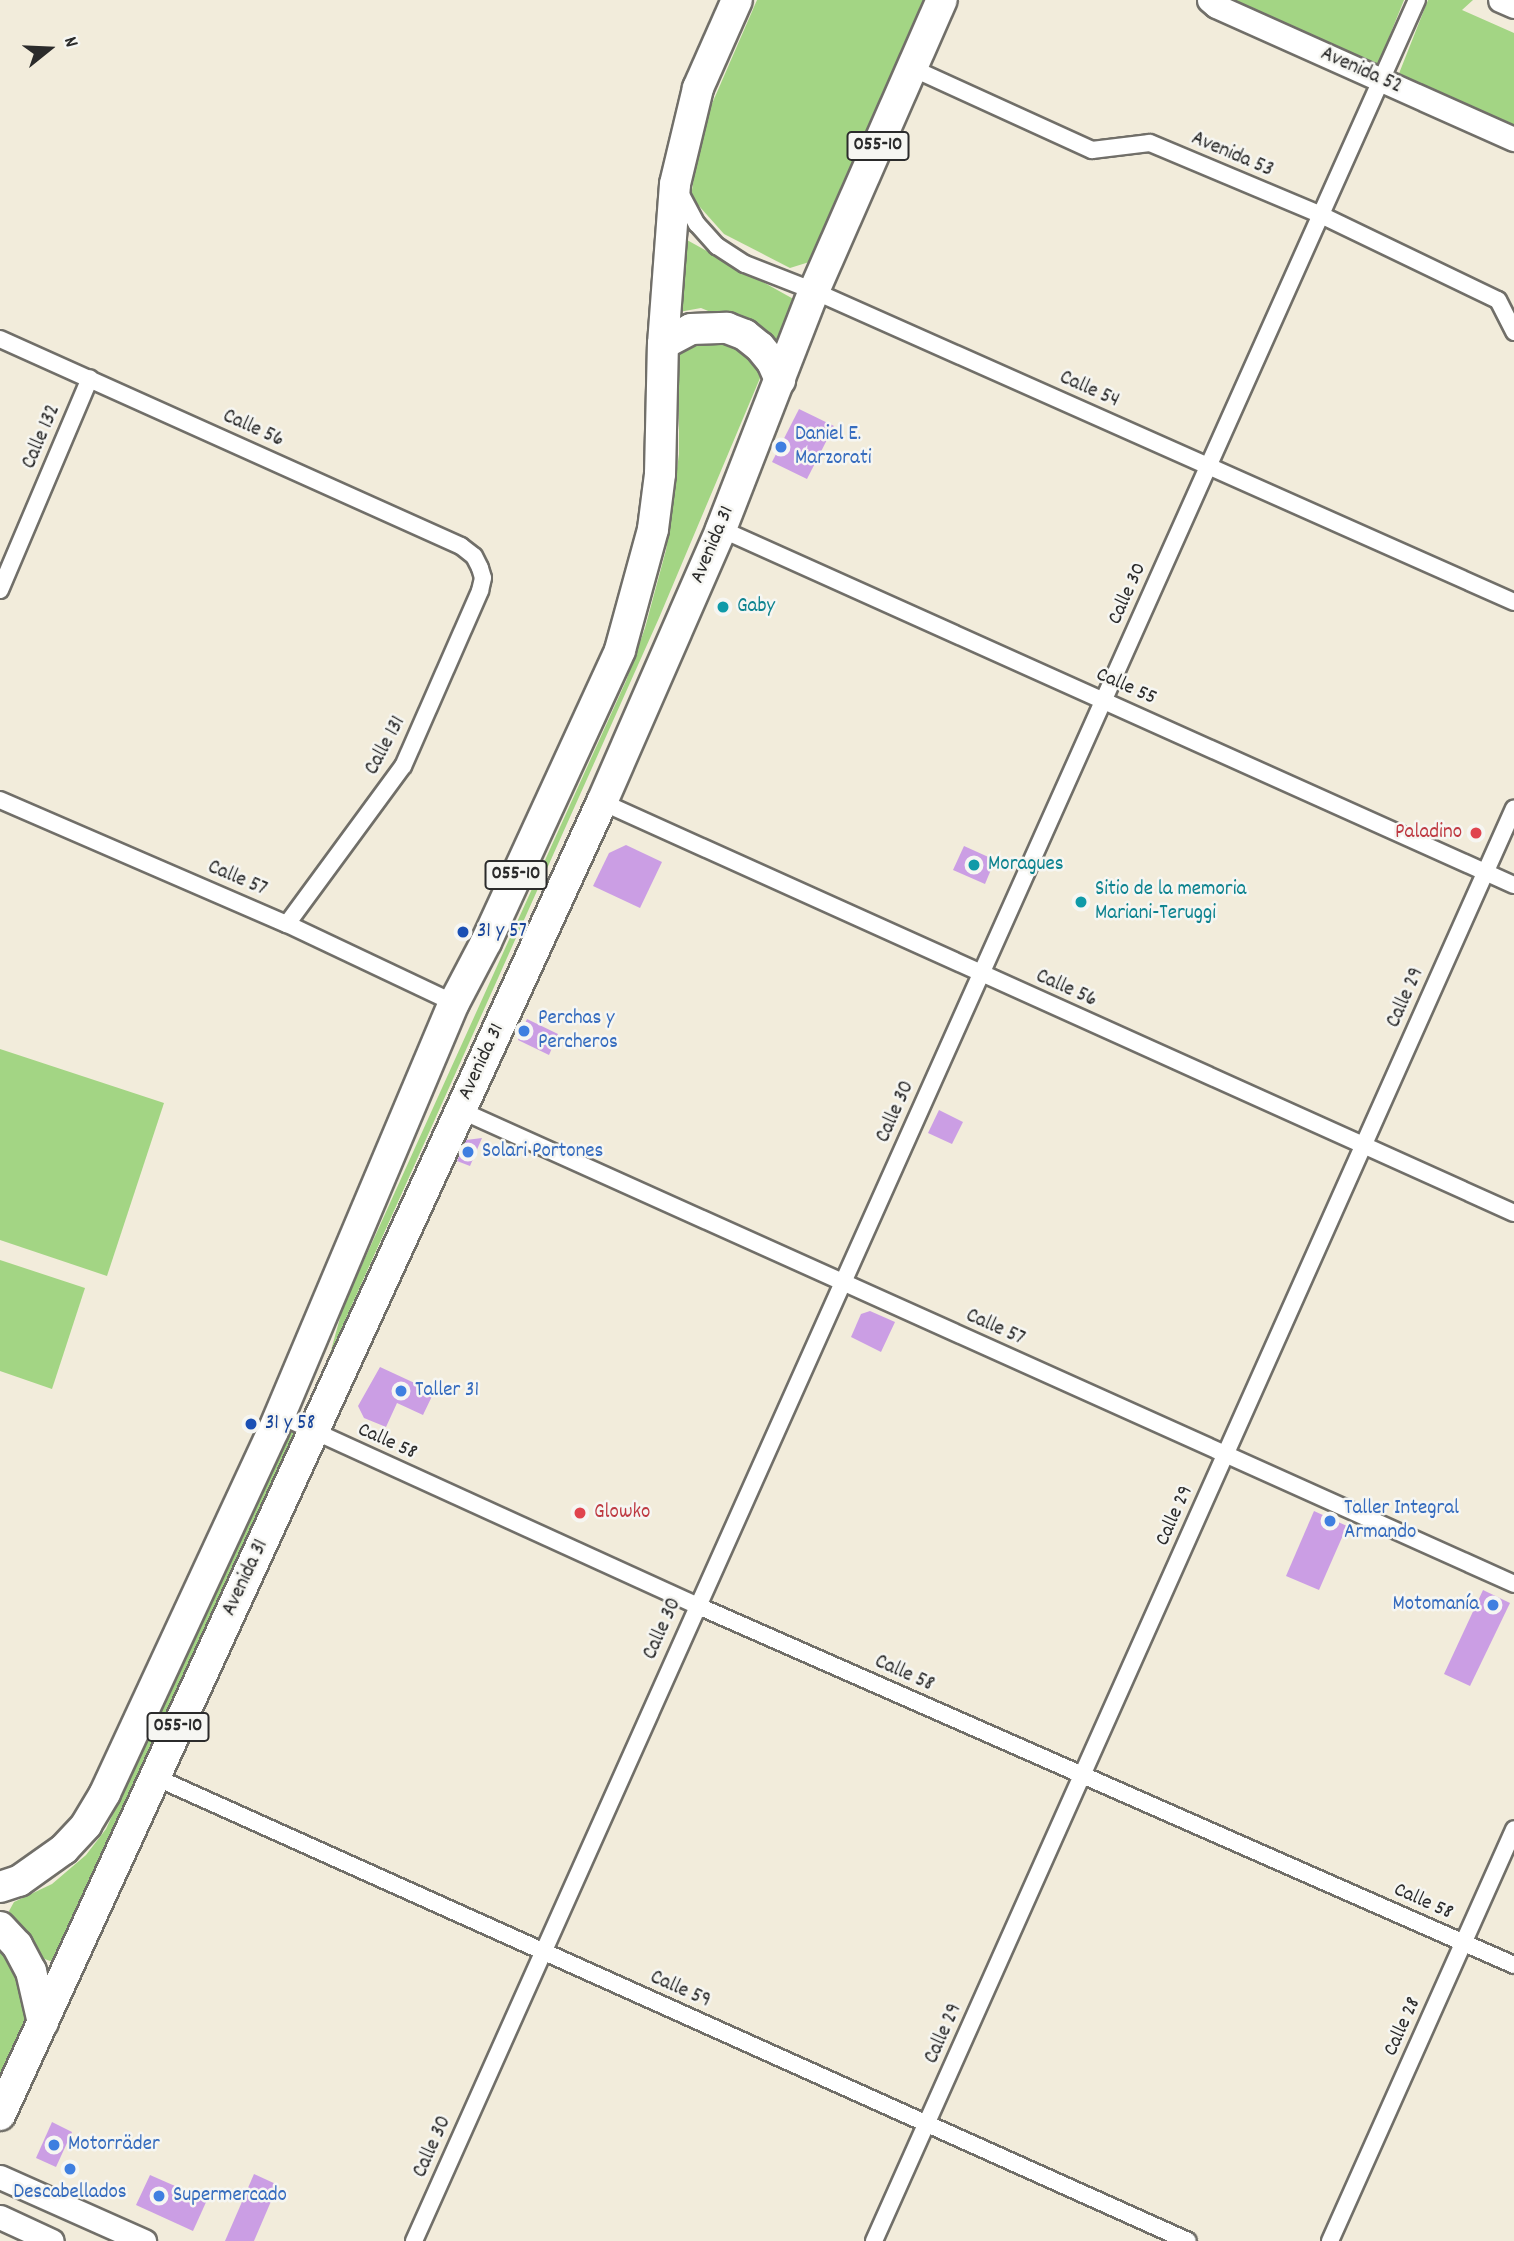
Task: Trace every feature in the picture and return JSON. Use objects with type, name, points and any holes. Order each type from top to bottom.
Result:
[{"type":"highway","name":"Avenida 31","points":[[0,1888],[45,1865],[86,1825],[116,1768],[279,1415],[453,1003],[486,942],[620,650],[653,529],[660,474],[663,344],[675,184],[698,88],[737,0]]},
{"type":"highway","name":"Avenida 31","points":[[0,2115],[602,802],[721,529],[814,291],[942,0]]},
{"type":"highway","points":[[663,344],[691,329],[727,328],[745,335],[760,347],[772,362],[780,380]]},
{"type":"highway","points":[[0,1927],[17,1945],[31,1971],[43,2023]]},
{"type":"street","name":"Avenida 52","points":[[1209,0],[1216,6],[1514,139]]},
{"type":"street","name":"Calle 30","points":[[414,2241],[696,1605],[1417,0]]},
{"type":"street","points":[[1500,0],[1514,6]]},
{"type":"street","name":"Avenida 53","points":[[912,68],[1092,150],[1150,143],[1321,215],[1498,300],[1514,332]]},
{"type":"street","name":"Calle 54","points":[[675,184],[697,224],[717,246],[745,264],[814,291],[1514,602]]},
{"type":"street","name":"Calle 56","points":[[0,339],[461,546],[474,556],[481,568]]},
{"type":"street","name":"Calle 132","points":[[0,590],[90,378]]},
{"type":"street","name":"Calle 55","points":[[721,529],[1514,885]]},
{"type":"street","name":"Calle 131","points":[[287,923],[403,766],[480,592],[483,578],[481,568]]},
{"type":"street","name":"Calle 57","points":[[0,800],[287,923],[453,1003]]},
{"type":"street","name":"Calle 56","points":[[602,802],[1514,1213]]},
{"type":"street","name":"Calle 29","points":[[874,2241],[1514,808]]},
{"type":"street","name":"Calle 57","points":[[460,1110],[1514,1584]]},
{"type":"street","name":"Calle 58","points":[[279,1415],[696,1605],[1514,1965]]},
{"type":"street","name":"Calle 59","points":[[155,1777],[1188,2241]]},
{"type":"street","name":"Calle 28","points":[[1330,2241],[1514,1829]]},
{"type":"street","points":[[0,2177],[144,2241]]},
{"type":"street","points":[[0,2217],[52,2241]]},
{"type":"green space","points":[[757,0],[932,0],[822,258],[790,268],[724,234],[691,197],[701,129]]},
{"type":"green space","points":[[1225,0],[1404,0],[1377,67]]},
{"type":"green space","points":[[1428,0],[1473,0],[1462,10],[1514,33],[1514,128],[1398,76]]},
{"type":"green space","points":[[687,240],[797,301],[776,349],[766,335],[701,308],[679,312],[678,270]]},
{"type":"green space","points":[[707,337],[752,353],[763,371],[659,618],[330,1354],[343,1307],[626,681],[645,628],[666,550],[679,454],[679,345]]},
{"type":"green space","points":[[0,1049],[164,1103],[107,1276],[0,1240]]},
{"type":"green space","points":[[0,1260],[85,1288],[52,1389],[0,1371]]},
{"type":"green space","points":[[292,1424],[298,1429],[104,1860],[58,1957],[50,1961],[42,1958],[26,1931],[11,1921],[9,1911],[14,1902],[52,1884],[86,1855],[106,1829]]},
{"type":"green space","points":[[0,1946],[8,1953],[25,1990],[26,2014],[21,2035],[0,2080]]},
{"type":"building","points":[[799,409],[834,426],[807,479],[772,462]]},
{"type":"building","points":[[626,845],[662,862],[640,908],[593,886],[609,853]]},
{"type":"building","name":"Moragues","points":[[964,846],[995,860],[985,884],[953,870]]},
{"type":"building","points":[[527,1019],[558,1034],[549,1055],[518,1040]]},
{"type":"building","points":[[939,1110],[963,1122],[952,1144],[928,1133]]},
{"type":"building","name":"Solari Portones","points":[[482,1138],[470,1166],[457,1161],[466,1140]]},
{"type":"building","points":[[870,1311],[895,1322],[881,1352],[851,1337],[861,1314]]},
{"type":"building","name":"Taller 31","points":[[380,1367],[434,1392],[423,1415],[397,1403],[386,1427],[364,1418],[358,1406]]},
{"type":"building","points":[[1314,1511],[1347,1526],[1319,1590],[1286,1576]]},
{"type":"building","points":[[1483,1590],[1510,1603],[1470,1686],[1444,1674]]},
{"type":"building","name":"Motorräder","points":[[52,2122],[72,2132],[56,2167],[36,2158]]},
{"type":"building","points":[[254,2174],[278,2185],[254,2241],[225,2241]]},
{"type":"building","points":[[150,2175],[207,2200],[193,2231],[136,2205]]},
{"type":"place","name":"Daniel E. Marzorati","points":[[781,447]]},
{"type":"place","name":"Gaby","points":[[723,607]]},
{"type":"place","name":"Paladino","points":[[1476,833]]},
{"type":"place","name":"Moragues","points":[[974,865]]},
{"type":"place","name":"Sitio de la memoria Mariani-Teruggi","points":[[1081,902]]},
{"type":"place","name":"31 y 57","points":[[463,932]]},
{"type":"place","name":"Perchas y Percheros","points":[[524,1031]]},
{"type":"place","name":"Solari Portones","points":[[468,1152]]},
{"type":"place","name":"Taller 31","points":[[401,1391]]},
{"type":"place","name":"31 y 58","points":[[251,1424]]},
{"type":"place","name":"Glowko","points":[[580,1513]]},
{"type":"place","name":"Taller Integral Armando","points":[[1330,1521]]},
{"type":"place","name":"Motomanía","points":[[1493,1605]]},
{"type":"place","name":"Motorräder","points":[[54,2145]]},
{"type":"place","name":"Descabellados","points":[[70,2169]]},
{"type":"place","name":"Supermercado","points":[[159,2196]]}]
